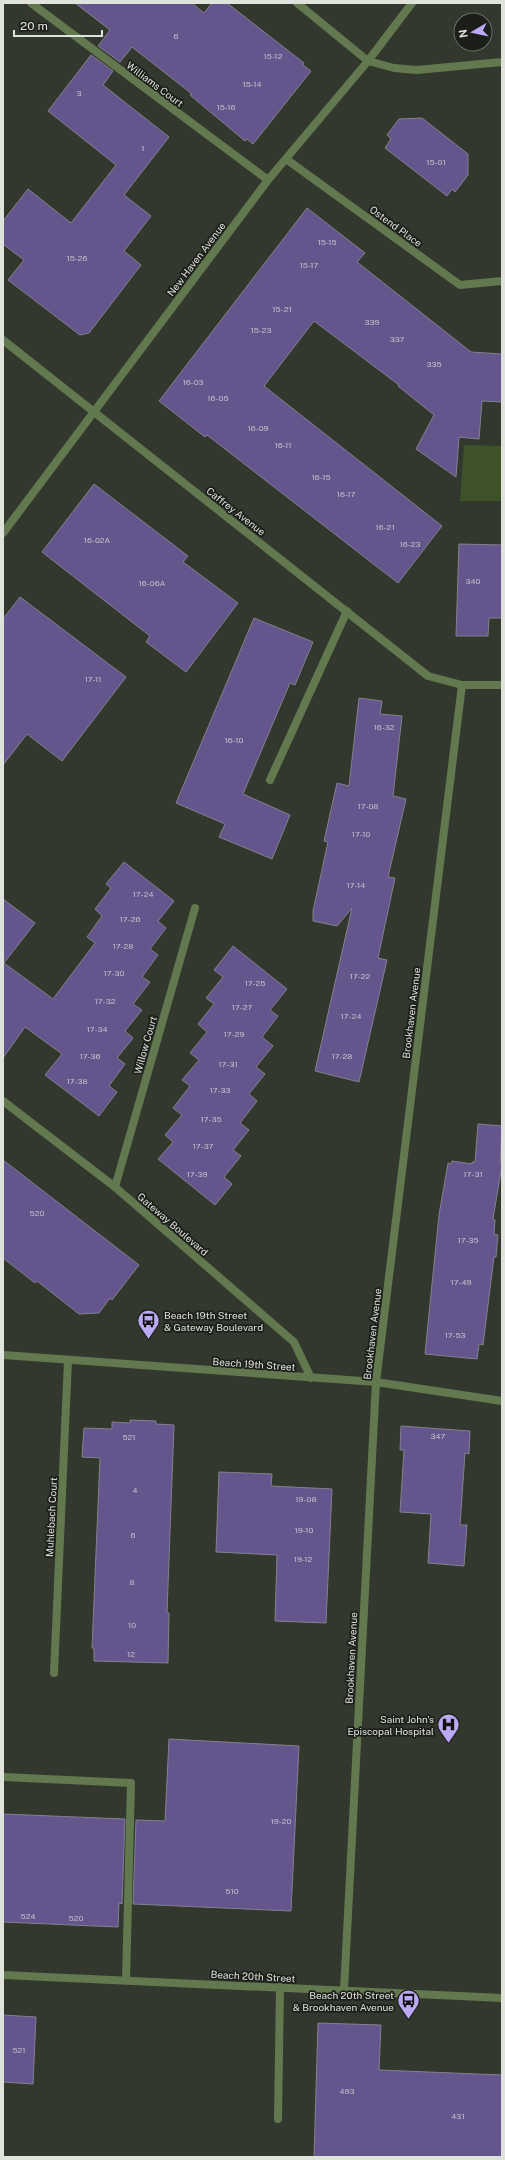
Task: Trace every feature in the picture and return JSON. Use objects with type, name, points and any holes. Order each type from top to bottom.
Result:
[{"type":"street","name":"Williams Court","points":[[30,3],[268,180]]},
{"type":"street","points":[[297,3],[368,61],[394,68],[417,70],[502,62]]},
{"type":"street","name":"New Haven Avenue","points":[[3,532],[95,412],[268,180],[368,61],[412,3]]},
{"type":"street","name":"Ostend Place","points":[[286,159],[460,285],[502,280]]},
{"type":"street","name":"Caffrey Avenue","points":[[3,340],[428,676],[462,685],[502,685]]},
{"type":"street","points":[[270,780],[347,611]]},
{"type":"street","name":"Brookhaven Avenue","points":[[344,1990],[376,1382],[462,685]]},
{"type":"street","name":"Willow Court","points":[[115,1187],[195,908]]},
{"type":"street","name":"Gateway Boulevard","points":[[3,1101],[115,1187],[294,1342],[311,1378]]},
{"type":"street","name":"Beach 19th Street","points":[[3,1355],[68,1361],[376,1382],[502,1401]]},
{"type":"street","name":"Muhlebach Court","points":[[54,1673],[68,1361]]},
{"type":"street","points":[[3,1776],[130,1783],[126,1980]]},
{"type":"street","name":"Beach 20th Street","points":[[3,1975],[502,1998]]},
{"type":"street","points":[[278,2119],[280,1987]]},
{"type":"green space","points":[[464,445],[502,446],[502,501],[460,501]]},
{"type":"building","points":[[75,3],[192,3],[204,13],[212,3],[227,3],[304,63],[303,65],[311,71],[253,144],[247,139],[245,141],[190,95],[192,94],[132,47],[120,62],[98,46],[110,30]]},
{"type":"building","points":[[91,55],[113,71],[103,85],[169,137],[124,195],[151,216],[124,251],[141,265],[89,333],[80,335],[8,280],[24,260],[3,244],[3,221],[28,189],[71,223],[116,165],[48,111]]},
{"type":"building","points":[[422,118],[468,154],[468,175],[455,192],[452,189],[447,196],[385,148],[391,139],[387,135],[399,119]]},
{"type":"building","points":[[307,208],[365,253],[357,262],[471,352],[502,354],[502,402],[482,401],[479,439],[459,437],[456,477],[416,449],[434,415],[398,386],[399,385],[314,321],[264,386],[442,526],[398,583],[207,435],[205,437],[159,401]]},
{"type":"building","points":[[94,484],[188,556],[183,562],[238,603],[186,672],[146,642],[150,636],[42,552]]},
{"type":"building","points":[[459,544],[502,545],[502,618],[489,618],[488,636],[456,636]]},
{"type":"building","points":[[20,597],[126,677],[62,761],[27,734],[3,765],[3,619]]},
{"type":"building","points":[[254,618],[313,642],[295,685],[290,683],[243,794],[290,815],[272,859],[219,837],[225,824],[176,803]]},
{"type":"building","points":[[359,698],[382,701],[380,714],[402,716],[393,796],[406,799],[388,877],[395,878],[378,958],[387,960],[359,1082],[315,1071],[352,908],[337,926],[313,921],[313,911],[328,842],[324,841],[337,783],[349,786]]},
{"type":"building","points":[[124,862],[174,901],[158,921],[166,928],[150,949],[158,955],[142,977],[150,982],[133,1004],[142,1010],[125,1031],[133,1038],[117,1058],[125,1064],[109,1086],[117,1092],[99,1116],[45,1075],[62,1054],[25,1027],[3,1058],[3,899],[35,923],[4,963],[53,999],[95,943],[87,937],[102,916],[95,909],[111,888],[106,884]]},
{"type":"building","points":[[233,946],[287,989],[270,1010],[278,1016],[262,1037],[273,1046],[256,1067],[265,1074],[249,1094],[257,1101],[240,1123],[249,1130],[233,1150],[241,1156],[224,1177],[232,1184],[215,1205],[158,1159],[173,1142],[165,1135],[182,1115],[173,1108],[190,1086],[182,1080],[199,1060],[190,1053],[207,1032],[198,1024],[214,1004],[206,998],[223,977],[214,970]]},
{"type":"building","points":[[478,1124],[502,1126],[500,1165],[502,1165],[493,1219],[495,1220],[494,1234],[498,1235],[483,1345],[479,1344],[477,1359],[425,1354],[439,1215],[448,1163],[451,1164],[452,1161],[472,1164],[472,1162],[475,1162]]},
{"type":"building","points":[[3,1160],[139,1265],[112,1300],[110,1298],[99,1313],[79,1314],[37,1281],[35,1283],[3,1258]]},
{"type":"building","points":[[130,1420],[156,1421],[156,1424],[174,1425],[167,1613],[169,1613],[168,1663],[94,1661],[94,1648],[92,1648],[100,1458],[82,1457],[84,1428],[112,1429],[112,1422],[130,1423]]},
{"type":"building","points":[[401,1426],[470,1431],[469,1454],[465,1453],[460,1525],[467,1525],[464,1566],[428,1563],[431,1514],[400,1512],[404,1450],[400,1450]]},
{"type":"building","points":[[219,1472],[272,1474],[271,1486],[332,1489],[326,1623],[275,1621],[277,1555],[216,1552]]},
{"type":"building","points":[[169,1739],[299,1746],[291,1911],[133,1904],[136,1820],[165,1821]]},
{"type":"building","points":[[3,1814],[125,1819],[122,1904],[119,1903],[118,1927],[3,1922]]},
{"type":"building","points":[[3,2015],[36,2017],[33,2084],[3,2082]]},
{"type":"building","points":[[318,2023],[381,2025],[379,2070],[502,2075],[502,2157],[314,2157]]},
{"type":"place","name":"Beach 19th Street & Gateway Boulevard","points":[[149,1340]]},
{"type":"place","name":"Saint John's Episcopal Hospital","points":[[449,1744]]},
{"type":"place","name":"Beach 20th Street & Brookhaven Avenue","points":[[409,2020]]}]
